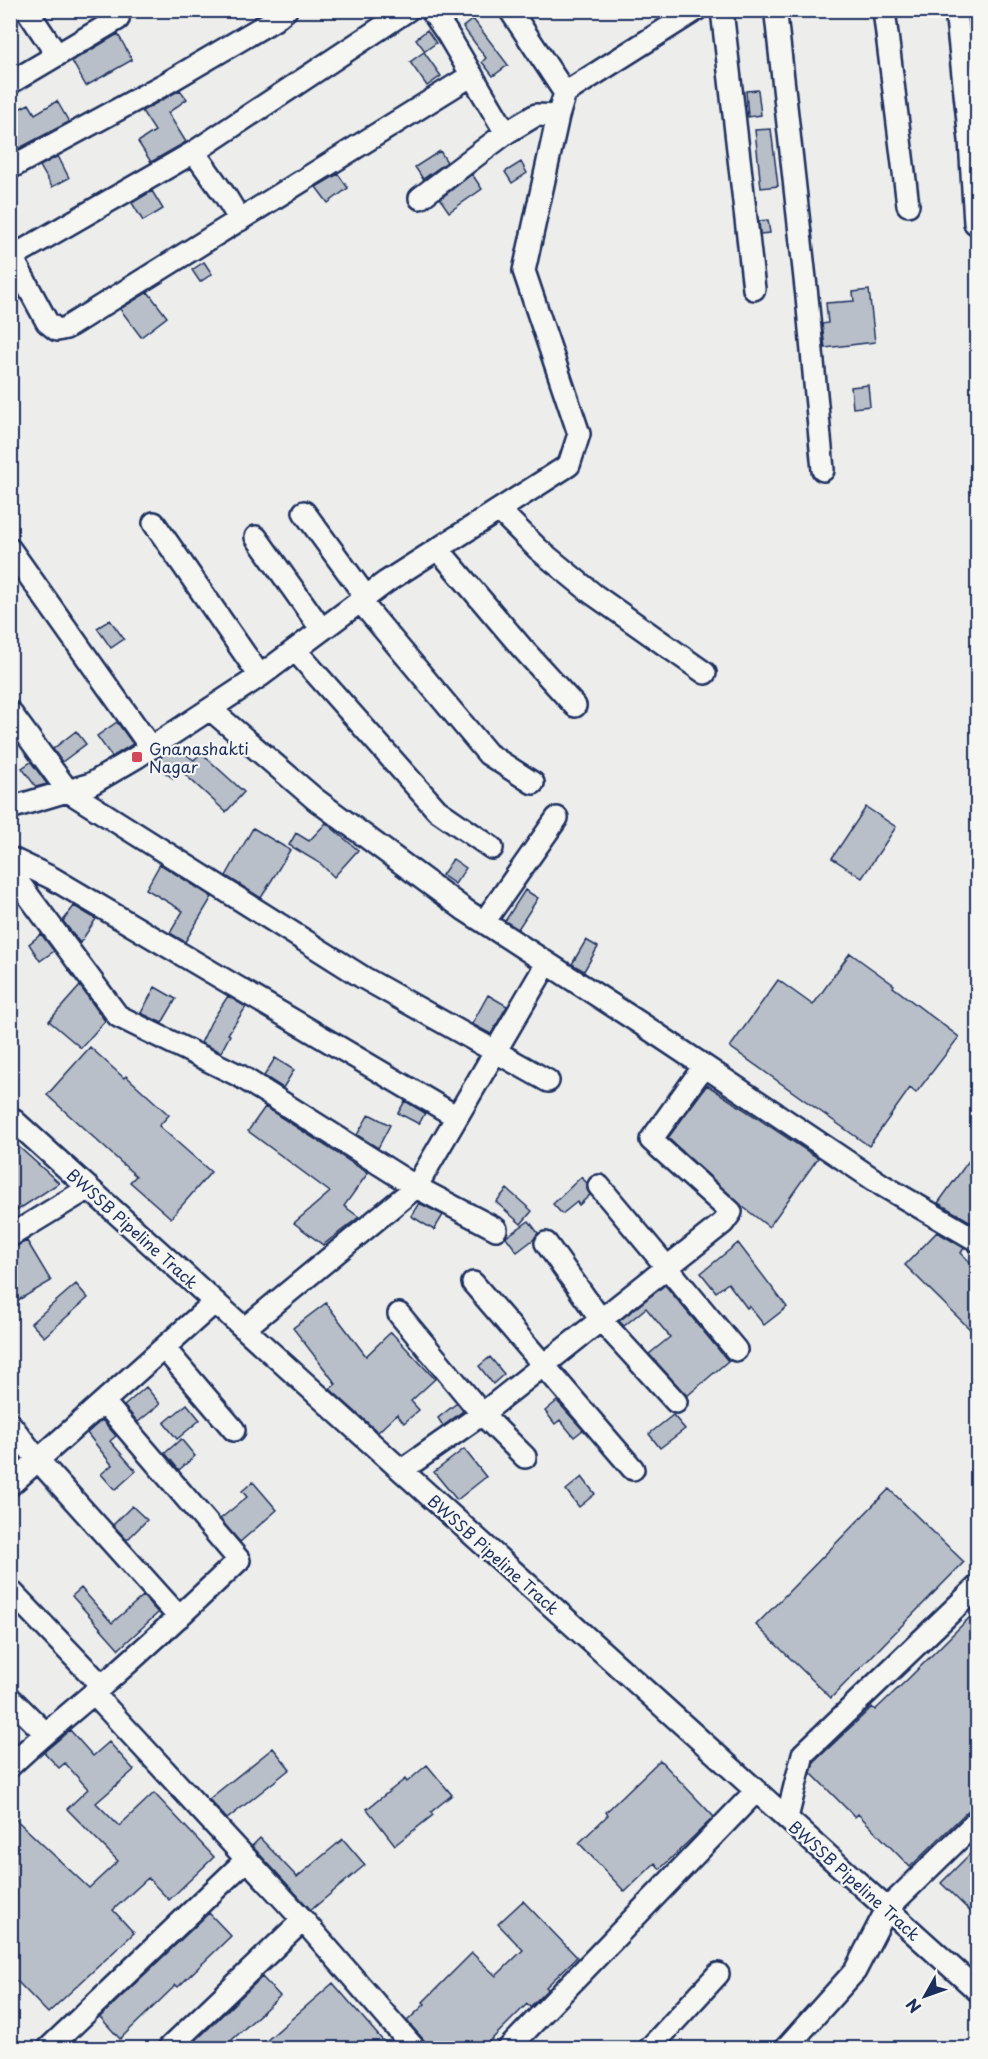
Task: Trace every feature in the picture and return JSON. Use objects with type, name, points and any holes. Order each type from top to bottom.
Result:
[{"type":"street","points":[[27,10],[57,55]]},
{"type":"street","points":[[10,83],[118,19],[112,10]]},
{"type":"street","points":[[10,168],[165,84],[286,10]]},
{"type":"street","points":[[408,10],[194,152],[11,257],[47,322],[57,330],[66,328],[472,75]]},
{"type":"street","points":[[431,10],[506,132]]},
{"type":"street","points":[[510,10],[565,93]]},
{"type":"street","points":[[10,808],[91,784],[151,748],[260,676],[363,599],[569,465],[579,434],[524,271],[558,116],[565,93],[670,17],[696,10]]},
{"type":"street","points":[[722,10],[754,290]]},
{"type":"street","points":[[773,10],[776,15],[806,286],[823,470]]},
{"type":"street","points":[[884,10],[908,205]]},
{"type":"street","points":[[956,10],[970,140],[975,223]]},
{"type":"street","points":[[420,198],[506,132],[536,115],[558,116]]},
{"type":"street","points":[[194,152],[240,220]]},
{"type":"street","points":[[499,510],[538,549],[593,594],[705,673]]},
{"type":"street","points":[[304,512],[363,599],[488,753],[533,783]]},
{"type":"street","points":[[154,523],[260,676]]},
{"type":"street","points":[[256,537],[322,630]]},
{"type":"street","points":[[10,549],[151,748]]},
{"type":"street","points":[[438,549],[575,706]]},
{"type":"street","points":[[295,650],[437,810],[492,848]]},
{"type":"street","points":[[210,709],[315,799],[484,922],[882,1185],[978,1241]]},
{"type":"street","points":[[10,712],[68,791],[364,978],[548,1081]]},
{"type":"street","points":[[484,922],[557,818]]},
{"type":"street","points":[[10,858],[52,878],[457,1117]]},
{"type":"street","points":[[10,871],[118,1016],[240,1076],[416,1187],[496,1229]]},
{"type":"street","points":[[245,1328],[416,1187],[547,963]]},
{"type":"street","points":[[402,1470],[482,1414],[723,1223],[731,1212],[651,1140],[704,1066]]},
{"type":"street","name":"BWSSB Pipeline Track","points":[[10,1117],[978,1991]]},
{"type":"street","points":[[599,1186],[736,1350]]},
{"type":"street","points":[[10,1236],[89,1188]]},
{"type":"street","points":[[546,1244],[601,1320],[676,1402]]},
{"type":"street","points":[[473,1282],[633,1469]]},
{"type":"street","points":[[10,1485],[215,1302]]},
{"type":"street","points":[[399,1314],[482,1414],[525,1457]]},
{"type":"street","points":[[164,1348],[234,1430]]},
{"type":"street","points":[[10,1766],[179,1617],[238,1560],[104,1402]]},
{"type":"street","points":[[10,1424],[38,1460],[179,1617]]},
{"type":"street","points":[[787,1818],[803,1754],[978,1586]]},
{"type":"street","points":[[10,1590],[303,1920],[414,2049]]},
{"type":"street","points":[[10,1698],[45,1733]]},
{"type":"street","points":[[509,2049],[756,1791]]},
{"type":"street","points":[[786,2049],[855,1971],[887,1909],[978,1820]]},
{"type":"street","points":[[49,2049],[247,1859]]},
{"type":"street","points":[[169,2049],[303,1920]]},
{"type":"street","points":[[650,2049],[717,1974]]},
{"type":"building","points":[[473,19],[508,65],[493,76],[482,62],[486,58],[463,27]]},
{"type":"building","points":[[427,30],[436,43],[425,51],[416,39]]},
{"type":"building","points":[[118,34],[132,60],[86,86],[72,61]]},
{"type":"building","points":[[424,52],[441,76],[427,86],[410,62]]},
{"type":"building","points":[[180,90],[187,99],[168,113],[186,142],[151,162],[138,142],[155,131],[142,111]]},
{"type":"building","points":[[758,90],[761,115],[748,117],[746,91]]},
{"type":"building","points":[[57,101],[69,122],[10,153],[10,113],[29,104],[35,114]]},
{"type":"building","points":[[771,129],[778,186],[761,188],[755,130]]},
{"type":"building","points":[[440,151],[447,162],[423,179],[415,167]]},
{"type":"building","points":[[58,156],[69,178],[52,187],[40,166]]},
{"type":"building","points":[[521,162],[527,173],[512,183],[505,172]]},
{"type":"building","points":[[338,174],[348,188],[328,203],[316,187]]},
{"type":"building","points":[[472,174],[482,189],[449,212],[440,199]]},
{"type":"building","points":[[152,191],[163,209],[143,221],[132,203]]},
{"type":"building","points":[[768,220],[770,233],[760,234],[759,221]]},
{"type":"building","points":[[204,262],[212,274],[200,282],[192,270]]},
{"type":"building","points":[[869,290],[875,342],[825,348],[822,324],[828,323],[826,303],[854,301],[853,292]]},
{"type":"building","points":[[148,292],[167,317],[141,337],[120,309]]},
{"type":"building","points":[[868,385],[870,406],[853,408],[851,387]]},
{"type":"building","points":[[110,620],[124,639],[111,648],[97,628]]},
{"type":"building","points":[[117,722],[133,744],[112,757],[97,736]]},
{"type":"building","points":[[76,731],[86,744],[62,762],[53,749]]},
{"type":"building","points":[[175,747],[194,760],[201,753],[244,792],[226,812],[180,770],[174,779],[156,766],[163,755]]},
{"type":"building","points":[[31,762],[47,784],[36,787],[22,768]]},
{"type":"building","points":[[866,807],[896,827],[862,878],[832,858]]},
{"type":"building","points":[[326,823],[358,850],[334,877],[321,864],[289,845],[296,833],[309,841]]},
{"type":"building","points":[[253,828],[290,850],[261,898],[226,876]]},
{"type":"building","points":[[453,859],[466,868],[455,884],[442,875]]},
{"type":"building","points":[[160,864],[212,897],[185,942],[170,933],[183,911],[146,889]]},
{"type":"building","points":[[525,890],[538,898],[518,929],[505,921]]},
{"type":"building","points":[[74,906],[96,919],[80,943],[63,921]]},
{"type":"building","points":[[41,934],[54,951],[40,961],[29,944]]},
{"type":"building","points":[[586,940],[598,947],[584,971],[572,964]]},
{"type":"building","points":[[850,953],[959,1037],[916,1093],[910,1088],[869,1146],[730,1047],[778,980],[813,1005]]},
{"type":"building","points":[[80,986],[105,1021],[81,1048],[49,1021]]},
{"type":"building","points":[[155,987],[176,999],[162,1023],[141,1013]]},
{"type":"building","points":[[488,995],[507,1006],[491,1034],[472,1024]]},
{"type":"building","points":[[228,996],[246,1007],[228,1034],[230,1035],[221,1052],[201,1043]]},
{"type":"building","points":[[90,1047],[169,1115],[159,1126],[211,1172],[171,1218],[130,1182],[136,1176],[47,1095]]},
{"type":"building","points":[[275,1058],[294,1070],[283,1088],[264,1076]]},
{"type":"building","points":[[707,1085],[818,1158],[769,1227],[743,1207],[668,1138]]},
{"type":"building","points":[[405,1101],[425,1113],[419,1124],[398,1113]]},
{"type":"building","points":[[265,1107],[368,1173],[344,1206],[359,1217],[323,1245],[294,1223],[330,1192],[248,1131]]},
{"type":"building","points":[[369,1114],[390,1125],[378,1148],[357,1135]]},
{"type":"building","points":[[10,1139],[59,1183],[10,1215]]},
{"type":"building","points":[[978,1148],[978,1226],[938,1203]]},
{"type":"building","points":[[581,1177],[587,1183],[590,1195],[579,1205],[577,1202],[562,1214],[553,1204]]},
{"type":"building","points":[[507,1189],[532,1211],[521,1224],[496,1202]]},
{"type":"building","points":[[419,1203],[443,1215],[434,1230],[411,1216]]},
{"type":"building","points":[[529,1221],[538,1233],[517,1252],[506,1237]]},
{"type":"building","points":[[937,1232],[964,1248],[961,1253],[978,1270],[978,1337],[905,1265]]},
{"type":"building","points":[[27,1241],[51,1281],[10,1305],[10,1249]]},
{"type":"building","points":[[738,1243],[787,1307],[764,1325],[749,1306],[747,1308],[728,1283],[716,1292],[701,1273]]},
{"type":"building","points":[[76,1284],[88,1298],[44,1337],[31,1323]]},
{"type":"building","points":[[665,1285],[728,1361],[687,1396],[649,1354],[670,1337],[646,1308],[624,1326],[619,1321]]},
{"type":"building","points":[[326,1303],[366,1356],[391,1332],[435,1379],[411,1401],[419,1410],[404,1423],[397,1414],[378,1432],[330,1389],[336,1384],[293,1328]]},
{"type":"building","points":[[490,1357],[504,1374],[493,1384],[479,1366]]},
{"type":"building","points":[[146,1387],[160,1404],[138,1422],[124,1406]]},
{"type":"building","points":[[557,1401],[583,1430],[574,1437],[560,1420],[555,1424],[545,1411]]},
{"type":"building","points":[[457,1403],[463,1411],[443,1426],[438,1418]]},
{"type":"building","points":[[187,1404],[200,1420],[177,1439],[164,1423]]},
{"type":"building","points":[[673,1415],[685,1429],[660,1448],[649,1434]]},
{"type":"building","points":[[102,1420],[116,1436],[110,1441],[136,1471],[115,1490],[101,1474],[112,1465],[87,1433]]},
{"type":"building","points":[[181,1439],[195,1456],[179,1470],[165,1453]]},
{"type":"building","points":[[464,1449],[486,1477],[457,1500],[434,1472]]},
{"type":"building","points":[[582,1477],[595,1494],[579,1507],[566,1490]]},
{"type":"building","points":[[253,1482],[277,1510],[240,1542],[220,1519],[247,1497],[242,1491]]},
{"type":"building","points":[[889,1489],[964,1562],[831,1698],[756,1625]]},
{"type":"building","points":[[132,1506],[147,1520],[127,1540],[113,1525]]},
{"type":"building","points":[[81,1588],[112,1623],[143,1596],[158,1613],[119,1649],[72,1596]]},
{"type":"building","points":[[978,1609],[978,1801],[910,1867],[858,1814],[855,1817],[811,1773],[814,1762],[872,1707],[875,1710]]},
{"type":"building","points":[[70,1730],[93,1756],[109,1742],[134,1770],[96,1803],[119,1826],[154,1793],[214,1857],[169,1900],[148,1878],[113,1910],[134,1933],[48,2013],[17,1981],[10,1987],[10,1814],[89,1888],[118,1861],[67,1809],[88,1789],[65,1763],[59,1768],[44,1752]]},
{"type":"building","points":[[273,1748],[290,1769],[227,1819],[209,1799]]},
{"type":"building","points":[[660,1760],[714,1817],[660,1869],[655,1863],[625,1892],[579,1843],[608,1815],[606,1812]]},
{"type":"building","points":[[427,1765],[452,1795],[431,1812],[433,1815],[395,1845],[367,1809],[405,1779],[407,1782]]},
{"type":"building","points":[[260,1838],[297,1877],[343,1839],[365,1865],[311,1910],[252,1846]]},
{"type":"building","points":[[978,1846],[978,1919],[941,1883]]},
{"type":"building","points":[[523,1901],[577,1957],[546,1987],[548,1989],[530,2007],[527,2004],[482,2049],[426,2049],[424,2040],[407,2021],[472,1953],[496,1976],[523,1950],[498,1924]]},
{"type":"building","points":[[209,1913],[231,1936],[120,2039],[100,2017]]},
{"type":"building","points":[[262,1977],[280,1996],[222,2049],[187,2049]]},
{"type":"building","points":[[333,1983],[390,2049],[257,2049]]},
{"type":"place","name":"Gnanashakti Nagar","points":[[137,757]]}]
